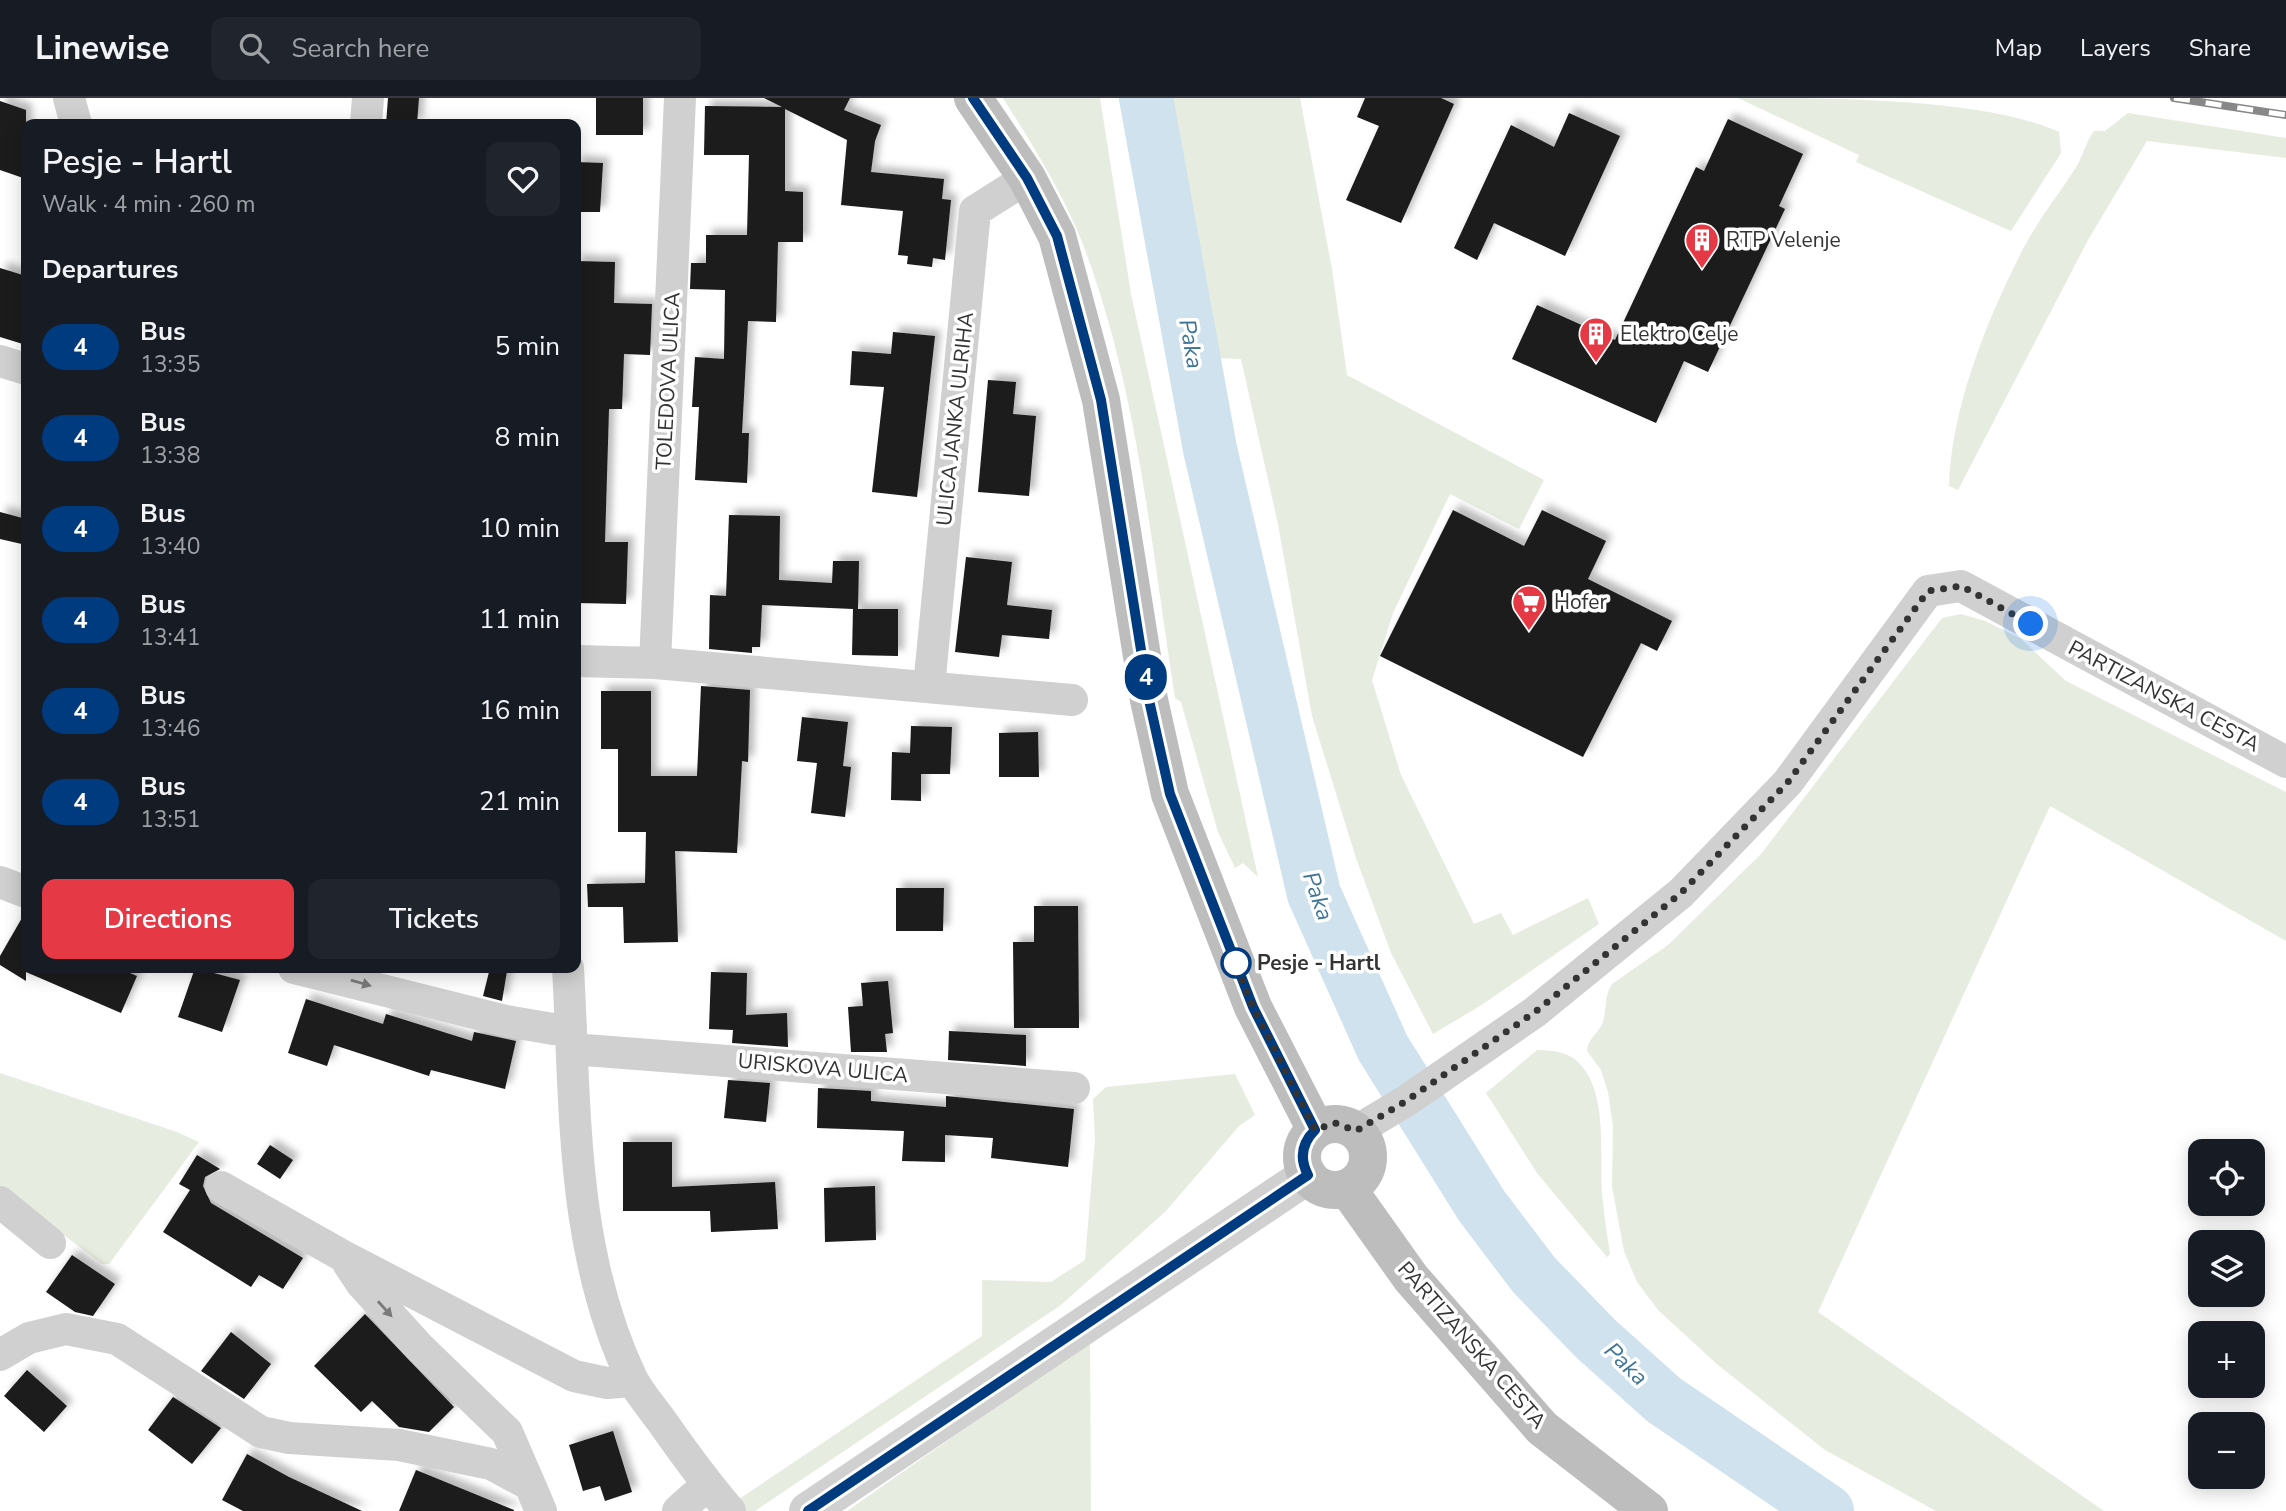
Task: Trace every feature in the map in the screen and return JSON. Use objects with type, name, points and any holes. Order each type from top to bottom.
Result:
[{"type":"main road","points":[[973,98],[1027,178],[1057,236],[1101,400],[1149,700],[1170,794],[1253,1007],[1315,1130]]},
{"type":"main road","points":[[1335,1123],[1356,1131],[1368,1150],[1368,1162],[1357,1182],[1347,1188],[1325,1188],[1308,1175],[1302,1156],[1308,1137],[1315,1130],[1335,1123]]},
{"type":"main road","name":"PARTIZANSKA CESTA","points":[[1347,1188],[1411,1278],[1542,1428],[1649,1511]]},
{"type":"street","points":[[69,98],[75,119]]},
{"type":"street","points":[[366,119],[368,98]]},
{"type":"street","name":"TOLEDOVA ULICA","points":[[655,663],[680,98]]},
{"type":"street","name":"ULICA JANKA ULRIHA","points":[[929,687],[975,211],[1027,178]]},
{"type":"street","points":[[0,361],[21,367]]},
{"type":"street","name":"PARTIZANSKA CESTA","points":[[1356,1131],[1390,1112],[1535,1012],[1681,893],[1788,782],[1928,591],[1961,586],[2286,762]]},
{"type":"street","points":[[581,661],[655,663],[1072,700]]},
{"type":"street","points":[[0,881],[21,890]]},
{"type":"street","name":"URISKOVA ULICA","points":[[314,973],[506,1021],[553,1029],[572,1037],[1074,1088]]},
{"type":"street","points":[[568,973],[575,1155],[584,1224],[608,1316],[633,1381],[707,1485],[730,1511]]},
{"type":"street","points":[[808,1511],[1308,1175]]},
{"type":"street","points":[[221,1187],[343,1256],[575,1377],[607,1383],[633,1381]]},
{"type":"street","points":[[0,1202],[50,1243]]},
{"type":"street","points":[[343,1256],[362,1284],[419,1347],[507,1432],[536,1498]]},
{"type":"street","points":[[0,1355],[29,1338],[66,1329],[117,1339],[208,1395],[261,1432],[289,1438],[400,1445],[461,1456],[491,1464],[536,1498]]},
{"type":"street","points":[[678,1511],[707,1485]]},
{"type":"shaded area","points":[[1003,98],[1100,98],[1131,294],[1258,877],[1243,863],[1235,868],[1218,832],[1181,702],[1175,698],[1130,410],[1101,297],[1082,242],[1065,204]]},
{"type":"shaded area","points":[[1166,98],[1300,98],[1332,269],[1347,375],[1544,480],[1519,529],[1450,494],[1393,613],[1372,680],[1401,775],[1474,924],[1501,913],[1513,935],[1588,898],[1599,924],[1483,1004],[1433,1034],[1391,953],[1356,858],[1312,716],[1278,524],[1241,359],[1209,358]]},
{"type":"shaded area","points":[[1738,98],[1905,102],[1990,112],[2059,132],[2061,153],[2011,231],[1856,162],[1859,155]]},
{"type":"shaded area","points":[[2128,113],[2286,138],[2286,158],[2147,141],[2088,240],[1958,490],[1949,486],[1951,457],[1963,397],[1983,337],[2007,281],[2032,233],[2078,164],[2094,131],[2105,131]]},
{"type":"shaded area","points":[[1961,614],[1985,621],[2020,638],[2066,681],[2286,792],[2286,941],[2050,806],[1818,1312],[2104,1511],[1936,1511],[1825,1450],[1718,1365],[1658,1310],[1637,1282],[1624,1251],[1612,1187],[1613,1126],[1608,1092],[1601,1070],[1587,1051],[1589,1043],[1603,1022],[1612,984],[1668,945],[1761,854],[1942,618]]},
{"type":"shaded area","points":[[1537,1050],[1559,1052],[1574,1058],[1588,1075],[1594,1090],[1600,1125],[1602,1194],[1610,1254],[1607,1257],[1537,1173],[1486,1093]]},
{"type":"shaded area","points":[[0,1073],[177,1132],[199,1142],[109,1264],[102,1264],[0,1187]]},
{"type":"shaded area","points":[[1235,1074],[1255,1115],[1239,1126],[1166,1211],[1061,1305],[755,1511],[745,1511],[736,1501],[982,1336],[982,1280],[1051,1282],[1085,1260],[1095,1140],[1093,1099],[1106,1087]]},
{"type":"shaded area","points":[[1090,1341],[1091,1511],[847,1511]]},
{"type":"building","points":[[388,98],[419,98],[417,119],[386,119]]},
{"type":"building","points":[[596,98],[643,98],[643,135],[596,135]]},
{"type":"building","points":[[764,98],[850,98],[844,110],[881,125],[875,141],[871,172],[944,179],[942,199],[951,200],[945,260],[933,258],[932,267],[907,264],[908,256],[898,255],[903,211],[841,205],[847,140],[785,109],[785,191],[803,192],[803,242],[778,242],[776,322],[748,321],[742,433],[749,433],[747,483],[695,480],[699,407],[692,407],[695,357],[724,359],[725,290],[690,289],[691,263],[706,263],[706,235],[747,235],[749,155],[704,155],[705,106],[782,107]]},
{"type":"building","points":[[1365,98],[1441,98],[1454,104],[1401,223],[1346,200],[1379,126],[1357,117]]},
{"type":"building","points":[[0,101],[26,110],[26,119],[21,119],[21,177],[0,170]]},
{"type":"building","points":[[1569,113],[1620,136],[1565,256],[1494,223],[1477,260],[1454,248],[1511,125],[1554,147]]},
{"type":"building","points":[[1728,119],[1803,154],[1779,206],[1785,209],[1708,372],[1684,361],[1656,423],[1512,359],[1537,305],[1615,340],[1696,167],[1704,171]]},
{"type":"building","points":[[581,162],[603,163],[600,212],[581,212]]},
{"type":"building","points":[[581,261],[615,262],[614,303],[652,304],[650,355],[624,354],[622,409],[609,409],[605,542],[628,542],[626,604],[581,603]]},
{"type":"building","points":[[0,268],[21,274],[21,343],[0,337]]},
{"type":"building","points":[[893,332],[935,336],[917,497],[872,492],[884,387],[850,385],[852,351],[891,354]]},
{"type":"building","points":[[988,380],[1016,382],[1013,414],[1036,416],[1029,496],[978,492]]},
{"type":"building","name":"Hofer","points":[[1453,510],[1524,546],[1542,510],[1606,541],[1588,579],[1672,621],[1657,651],[1641,643],[1583,757],[1380,656]]},
{"type":"building","points":[[0,512],[21,518],[21,544],[0,539]]},
{"type":"building","points":[[729,515],[780,516],[779,580],[832,583],[833,561],[859,561],[858,609],[898,609],[898,656],[852,655],[853,609],[762,605],[760,647],[752,647],[752,653],[709,649],[710,595],[726,596]]},
{"type":"building","points":[[966,557],[1012,562],[1007,605],[1052,610],[1049,639],[1002,635],[999,657],[955,652]]},
{"type":"building","points":[[701,686],[750,690],[748,762],[742,761],[737,853],[675,851],[678,942],[624,943],[623,907],[588,907],[587,884],[645,883],[646,832],[618,832],[618,749],[601,749],[601,691],[651,691],[651,776],[697,776]]},
{"type":"building","points":[[802,717],[848,722],[843,766],[851,767],[845,817],[811,813],[817,763],[797,761]]},
{"type":"building","points":[[911,726],[952,727],[950,774],[921,774],[921,801],[891,800],[892,752],[910,753]]},
{"type":"building","points":[[1038,732],[1039,777],[999,777],[999,733]]},
{"type":"building","points":[[896,888],[944,888],[943,931],[896,931]]},
{"type":"building","points":[[1034,906],[1078,906],[1079,1028],[1014,1028],[1013,942],[1034,942]]},
{"type":"building","points":[[21,920],[21,973],[26,973],[26,981],[0,965],[0,956]]},
{"type":"building","points":[[711,972],[747,973],[746,1015],[787,1013],[788,1047],[732,1043],[733,1030],[709,1029]]},
{"type":"building","points":[[28,973],[130,973],[137,976],[121,1013]]},
{"type":"building","points":[[193,973],[214,973],[240,980],[222,1032],[178,1017]]},
{"type":"building","points":[[489,973],[507,973],[502,1001],[483,996]]},
{"type":"building","points":[[888,981],[893,1033],[885,1034],[887,1052],[851,1052],[848,1007],[863,1006],[861,983]]},
{"type":"building","points":[[306,999],[383,1024],[386,1014],[472,1041],[474,1032],[516,1041],[505,1089],[431,1070],[429,1076],[334,1045],[327,1066],[288,1053]]},
{"type":"building","points":[[949,1031],[1026,1035],[1026,1066],[948,1060]]},
{"type":"building","points":[[728,1080],[770,1083],[766,1122],[724,1118]]},
{"type":"building","points":[[818,1088],[871,1091],[871,1101],[946,1107],[946,1096],[1074,1109],[1068,1167],[991,1158],[993,1138],[945,1135],[945,1162],[902,1161],[904,1131],[817,1128]]},
{"type":"building","points":[[623,1142],[672,1142],[672,1187],[775,1182],[778,1229],[711,1232],[710,1211],[623,1211]]},
{"type":"building","points":[[270,1145],[293,1160],[280,1179],[257,1164]]},
{"type":"building","points":[[197,1155],[220,1169],[205,1177],[203,1186],[211,1203],[303,1258],[283,1289],[259,1275],[251,1287],[163,1232],[190,1190],[179,1184]]},
{"type":"building","points":[[875,1186],[876,1240],[825,1242],[824,1188]]},
{"type":"building","points":[[72,1255],[115,1284],[93,1316],[75,1312],[46,1292]]},
{"type":"building","points":[[365,1314],[454,1407],[429,1432],[399,1427],[372,1401],[361,1412],[314,1366]]},
{"type":"building","points":[[231,1332],[271,1364],[244,1399],[201,1371]]},
{"type":"building","points":[[27,1370],[67,1406],[44,1432],[4,1396]]},
{"type":"building","points":[[173,1397],[221,1428],[192,1464],[148,1430]]},
{"type":"building","points":[[613,1431],[632,1492],[605,1501],[600,1486],[583,1491],[569,1445]]},
{"type":"building","points":[[247,1454],[362,1511],[243,1511],[222,1500]]},
{"type":"building","points":[[416,1470],[514,1510],[514,1511],[399,1511]]},
{"type":"waterway","name":"Paka","points":[[1146,98],[1210,449],[1314,894],[1383,1048],[1481,1205],[1534,1275],[1596,1339],[1664,1400],[1827,1511]]},
{"type":"railway","points":[[2174,98],[2286,115]]},
{"type":"bus line","name":"4","points":[[808,1511],[1308,1175],[1302,1156],[1308,1137],[1315,1130],[1253,1007],[1170,794],[1149,700],[1101,400],[1057,236],[1027,178],[973,98]]},
{"type":"place","name":"RTP Velenje","points":[[1702,270]]},
{"type":"place","name":"Elektro Celje","points":[[1596,364]]},
{"type":"place","name":"Hofer","points":[[1529,632]]},
{"type":"place","name":"Pesje - Hartl","points":[[1236,963]]},
{"type":"route","points":[[1236,963],[1234,960],[1253,1007],[1315,1130],[1335,1123],[1356,1131],[1390,1112],[1535,1012],[1681,893],[1788,782],[1928,591],[1961,586],[2031,624]]}]
